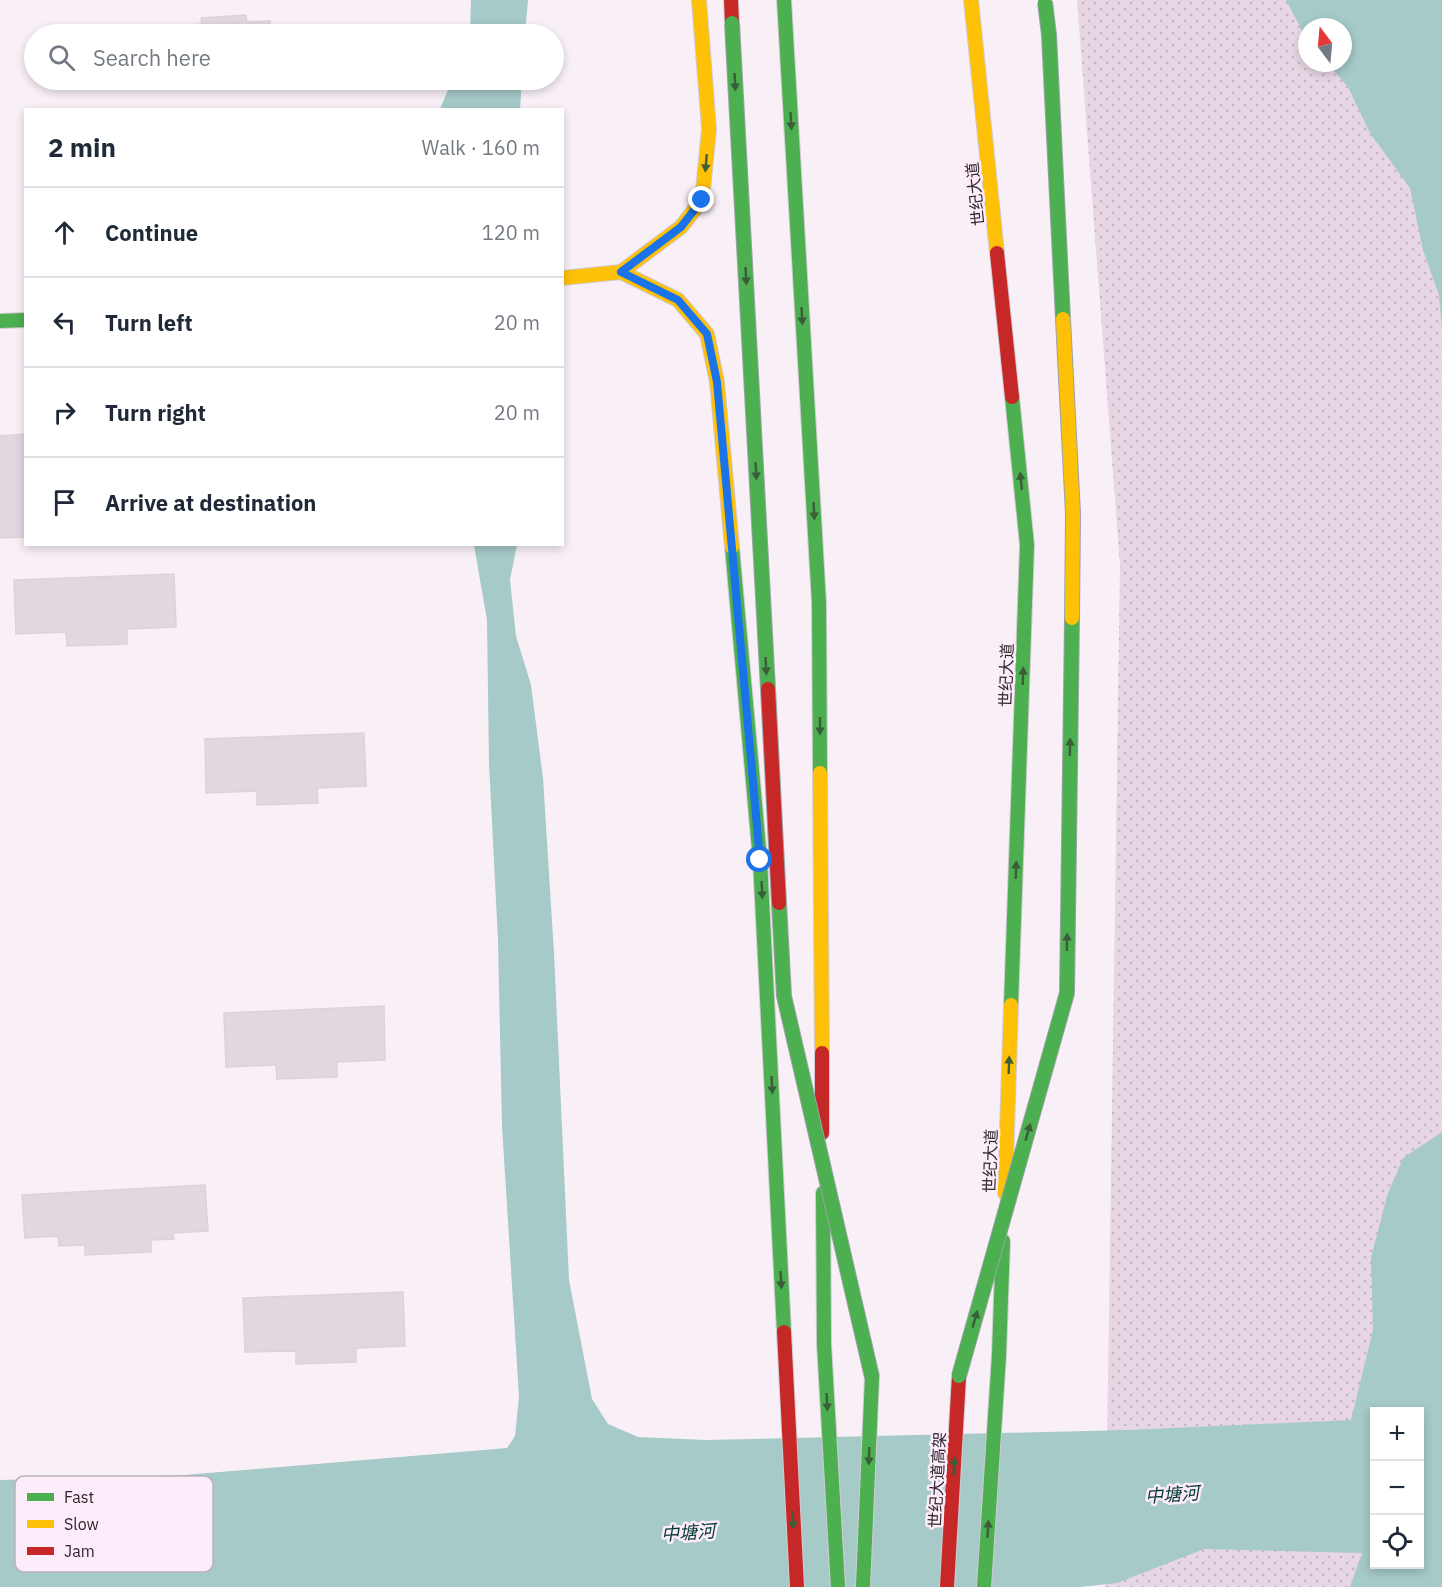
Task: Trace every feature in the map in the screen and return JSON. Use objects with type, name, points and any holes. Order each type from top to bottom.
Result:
[{"type":"main road","points":[[564,278],[621,272],[681,227],[702,200],[709,129],[699,0]]},
{"type":"main road","points":[[731,0],[784,996],[873,1377],[864,1587]]},
{"type":"main road","points":[[784,0],[819,603],[824,1344],[838,1587]]},
{"type":"main road","name":"世纪大道","points":[[971,0],[1027,545],[999,1355],[984,1587]]},
{"type":"main road","name":"世纪大道高架","points":[[947,1587],[959,1376],[1067,993],[1073,514],[1049,35],[1045,1]]},
{"type":"main road","points":[[621,272],[678,300],[693,317],[707,334],[717,382],[760,860],[797,1587]]},
{"type":"main road","points":[[0,321],[24,320]]},
{"type":"shaded area","points":[[1077,0],[1442,0],[1442,1587],[1105,1587],[1120,565]]},
{"type":"water","points":[[471,0],[528,0],[526,24],[470,24]]},
{"type":"water","points":[[1286,0],[1442,0],[1442,329],[1439,295],[1423,250],[1410,188],[1370,133],[1348,87],[1335,72],[1352,72],[1352,18],[1298,18],[1298,23]]},
{"type":"water","points":[[448,90],[521,90],[520,108],[440,108]]},
{"type":"water","name":"中塘河","points":[[474,546],[517,546],[510,580],[516,636],[531,685],[543,778],[554,953],[569,1280],[592,1399],[608,1424],[638,1437],[706,1440],[1128,1430],[1351,1420],[1373,1330],[1371,1258],[1387,1196],[1403,1158],[1442,1132],[1442,1587],[1350,1587],[1362,1553],[1204,1549],[1117,1583],[1080,1587],[0,1587],[0,1480],[15,1480],[15,1572],[213,1572],[213,1476],[147,1476],[184,1475],[507,1448],[515,1436],[519,1397],[502,1126],[498,941],[489,763],[487,620]]},
{"type":"building","points":[[246,15],[247,22],[270,21],[270,24],[202,24],[201,18]]},
{"type":"building","points":[[24,434],[24,537],[0,538],[0,436]]},
{"type":"building","points":[[174,574],[176,627],[127,629],[127,644],[67,646],[66,632],[16,634],[14,580]]},
{"type":"building","points":[[364,733],[366,786],[317,788],[318,803],[257,805],[257,791],[206,793],[205,739]]},
{"type":"building","points":[[384,1006],[385,1060],[337,1062],[337,1077],[277,1079],[276,1065],[226,1067],[224,1013]]},
{"type":"building","points":[[205,1185],[208,1231],[173,1233],[174,1239],[151,1240],[151,1252],[85,1255],[85,1245],[59,1246],[58,1236],[25,1238],[22,1195]]},
{"type":"building","points":[[403,1292],[405,1346],[356,1348],[356,1362],[296,1364],[296,1351],[245,1352],[243,1298]]},
{"type":"traffic: fast","points":[[784,0],[819,603],[820,773]]},
{"type":"traffic: fast","points":[[1045,2],[1049,35],[1063,319]]},
{"type":"traffic: fast","points":[[732,23],[768,689]]},
{"type":"traffic: fast","points":[[0,321],[24,320]]},
{"type":"traffic: fast","points":[[1011,1005],[1027,545],[1012,397]]},
{"type":"traffic: fast","points":[[732,547],[760,860],[784,1332]]},
{"type":"traffic: fast","points":[[959,1376],[1067,993],[1072,618]]},
{"type":"traffic: fast","points":[[779,903],[784,996],[872,1377]]},
{"type":"traffic: fast","points":[[823,1193],[824,1344],[838,1587]]},
{"type":"traffic: fast","points":[[984,1587],[999,1355],[1003,1241]]},
{"type":"traffic: fast","points":[[863,1587],[872,1377]]},
{"type":"traffic: slow","points":[[564,278],[621,272],[681,227],[702,200],[709,129],[699,0]]},
{"type":"traffic: slow","points":[[971,0],[997,253]]},
{"type":"traffic: slow","points":[[621,272],[678,300],[707,334],[717,382],[732,547]]},
{"type":"traffic: slow","points":[[1063,319],[1073,514],[1072,618]]},
{"type":"traffic: slow","points":[[820,773],[822,1053]]},
{"type":"traffic: slow","points":[[1005,1193],[1011,1005]]},
{"type":"traffic: jam","points":[[731,0],[732,23]]},
{"type":"traffic: jam","points":[[997,253],[1012,397]]},
{"type":"traffic: jam","points":[[768,689],[779,903]]},
{"type":"traffic: jam","points":[[822,1053],[822,1133]]},
{"type":"traffic: jam","points":[[784,1332],[797,1587]]},
{"type":"traffic: jam","points":[[947,1587],[959,1376]]},
{"type":"route","points":[[702,200],[681,227],[621,272],[678,300],[707,334],[717,382],[760,860]]}]
